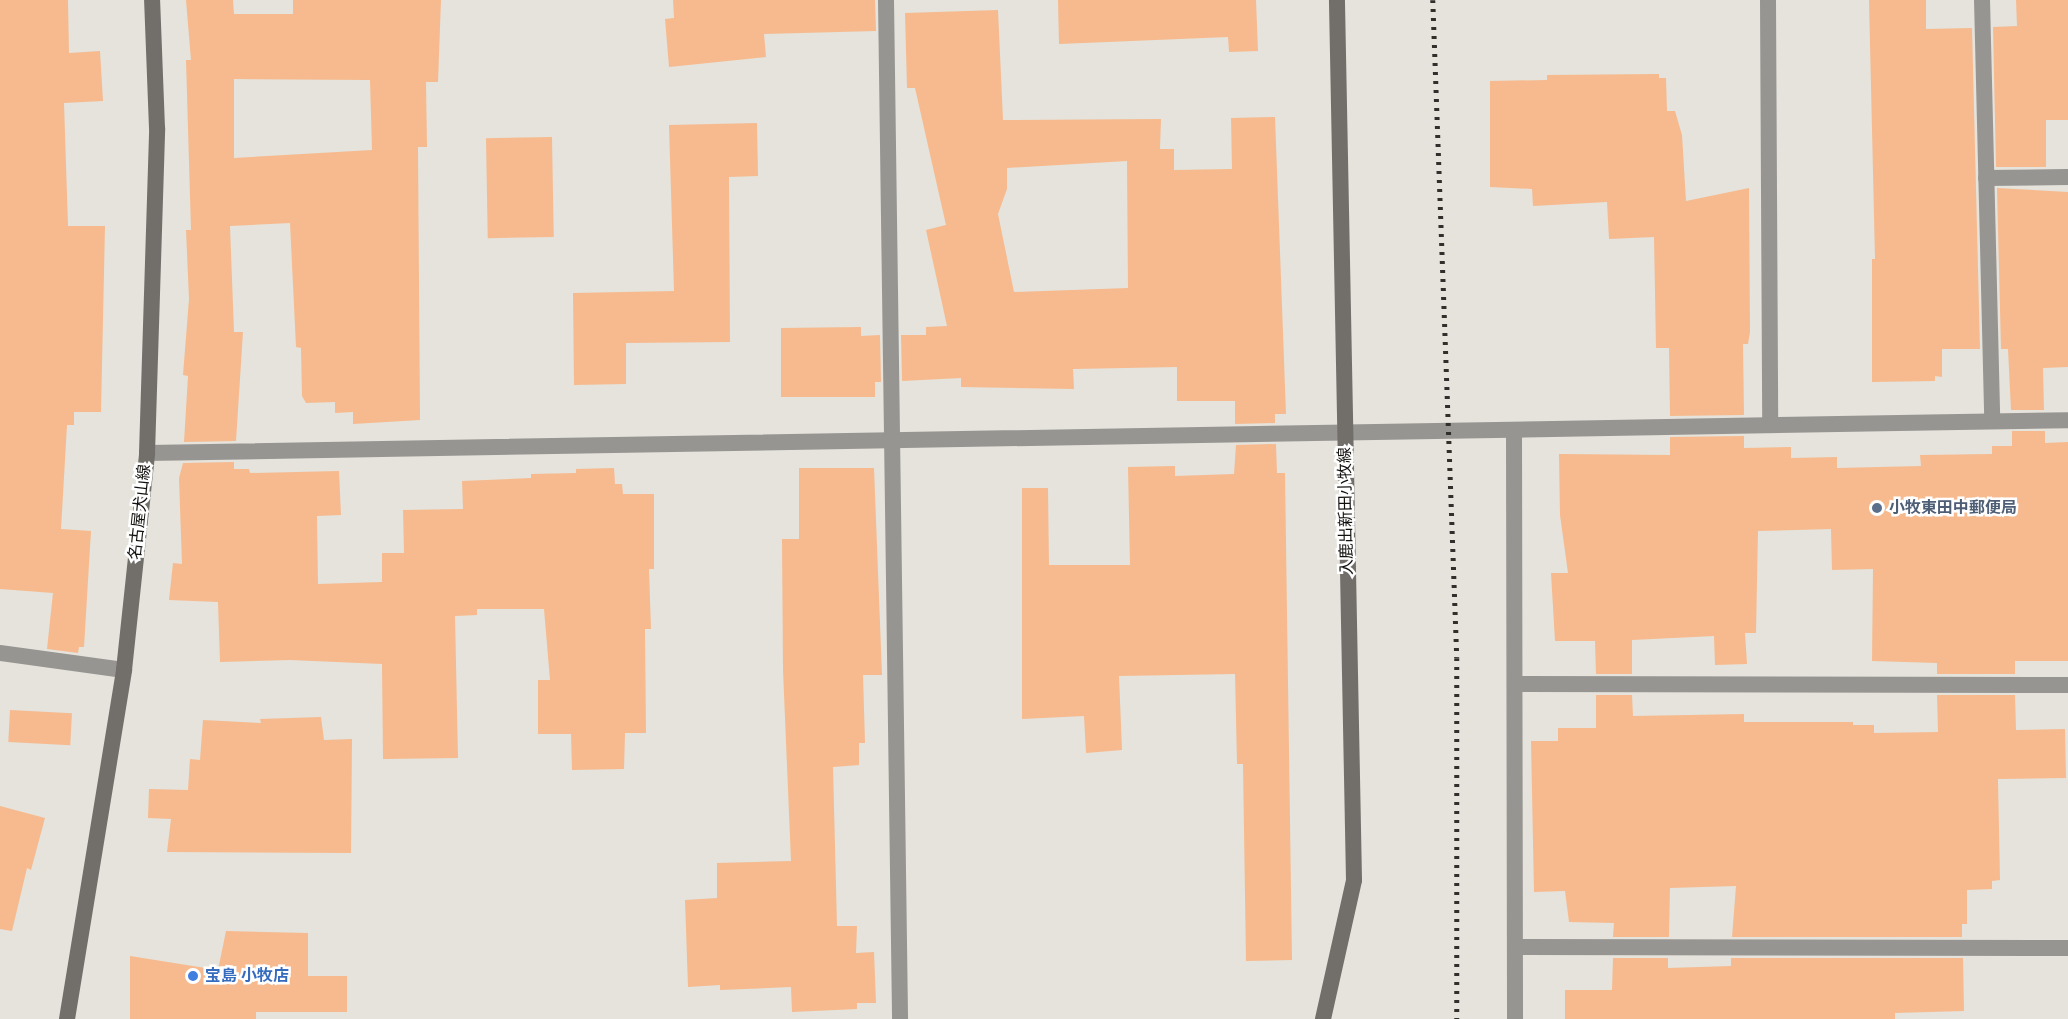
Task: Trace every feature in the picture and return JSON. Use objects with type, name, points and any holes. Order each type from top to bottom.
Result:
[{"type":"main road","name":"名古屋犬山線","points":[[67,1019],[124,669],[147,453],[157,128],[152,0]]},
{"type":"main road","name":"入鹿出新田小牧線","points":[[1323,1019],[1354,880],[1337,0]]},
{"type":"street","points":[[886,0],[894,439],[900,1019]]},
{"type":"street","points":[[1768,0],[1770,425]]},
{"type":"street","points":[[1982,0],[1992,421]]},
{"type":"street","points":[[1986,178],[2068,177]]},
{"type":"street","points":[[147,453],[2068,420]]},
{"type":"street","points":[[1514,431],[1515,1019]]},
{"type":"street","points":[[0,653],[124,669]]},
{"type":"street","points":[[1515,684],[2068,686]]},
{"type":"street","points":[[1516,947],[2068,948]]},
{"type":"building","points":[[0,0],[68,0],[69,53],[100,51],[103,101],[64,103],[68,226],[105,226],[101,412],[74,412],[74,425],[67,425],[61,529],[91,531],[84,647],[79,647],[78,653],[47,649],[53,593],[0,589]]},
{"type":"building","points":[[186,0],[233,0],[234,14],[293,14],[293,0],[441,0],[438,82],[426,82],[427,147],[418,147],[420,420],[353,424],[353,412],[335,413],[335,402],[306,403],[302,396],[301,348],[296,347],[290,223],[230,226],[234,332],[243,332],[236,441],[184,442],[188,376],[183,375],[189,299],[186,230],[191,230],[186,60],[191,60]],"holes":[[[234,79],[370,80],[372,150],[234,158]]]},
{"type":"building","points":[[673,0],[875,0],[876,31],[764,34],[766,57],[669,67],[665,19],[674,18]]},
{"type":"building","points":[[1058,0],[1256,0],[1258,51],[1229,52],[1228,37],[1059,44]]},
{"type":"building","points":[[1869,0],[1926,0],[1926,29],[1972,28],[1980,349],[1942,349],[1942,377],[1935,376],[1935,381],[1872,382],[1872,259],[1875,259]]},
{"type":"building","points":[[2016,0],[2068,0],[2068,120],[2046,120],[2046,167],[1996,167],[1993,27],[2017,26]]},
{"type":"building","points":[[998,10],[1003,120],[1161,119],[1160,149],[1174,149],[1174,170],[1232,169],[1231,118],[1275,117],[1286,414],[1275,414],[1275,423],[1235,424],[1235,401],[1177,401],[1177,367],[1073,369],[1074,389],[961,387],[961,378],[902,381],[901,335],[926,335],[926,327],[947,326],[926,230],[946,225],[915,88],[907,88],[905,13]],"holes":[[[1127,161],[1128,288],[1014,292],[998,214],[1007,189],[1007,168]]]},
{"type":"building","points":[[1659,74],[1659,78],[1666,78],[1667,111],[1675,111],[1682,135],[1686,201],[1749,188],[1750,332],[1748,344],[1743,344],[1744,415],[1670,416],[1669,348],[1656,348],[1654,237],[1609,239],[1607,202],[1533,206],[1532,189],[1490,187],[1490,81],[1547,80],[1547,75]]},
{"type":"building","points":[[757,123],[758,176],[729,177],[730,342],[626,343],[626,384],[574,385],[573,293],[674,291],[669,125]]},
{"type":"building","points":[[552,137],[554,237],[488,238],[486,138]]},
{"type":"building","points":[[1997,188],[2068,192],[2068,367],[2043,368],[2044,410],[2011,410],[2008,349],[2001,349]]},
{"type":"building","points":[[861,327],[861,336],[880,335],[881,382],[875,382],[875,397],[781,397],[781,328]]},
{"type":"building","points":[[2012,431],[2045,431],[2045,443],[2068,442],[2068,661],[2015,661],[2015,674],[1937,674],[1937,663],[1872,661],[1873,569],[1832,570],[1831,529],[1758,531],[1756,633],[1745,633],[1747,664],[1715,665],[1714,636],[1632,640],[1632,674],[1596,674],[1595,641],[1555,641],[1551,573],[1568,573],[1560,515],[1559,454],[1670,455],[1670,437],[1744,436],[1744,448],[1791,447],[1791,458],[1837,457],[1837,468],[1921,466],[1920,455],[1992,454],[1992,446],[2012,446]]},
{"type":"building","points":[[1276,444],[1277,473],[1285,473],[1292,960],[1246,961],[1243,764],[1237,764],[1235,674],[1119,676],[1122,750],[1086,753],[1084,716],[1022,719],[1022,488],[1048,488],[1049,565],[1130,565],[1128,467],[1175,466],[1175,476],[1234,474],[1236,445]]},
{"type":"building","points":[[234,462],[234,469],[249,469],[250,473],[339,471],[341,515],[317,516],[318,584],[382,582],[382,553],[404,553],[403,510],[463,509],[462,481],[531,478],[531,474],[576,473],[576,469],[614,468],[615,484],[622,484],[623,494],[654,494],[654,569],[649,569],[651,629],[645,629],[646,733],[625,733],[624,769],[572,770],[571,734],[538,734],[538,680],[550,680],[544,609],[477,609],[477,615],[455,616],[458,758],[383,759],[382,664],[290,660],[220,662],[218,602],[169,600],[173,563],[182,564],[179,478],[183,463]]},
{"type":"building","points":[[799,468],[874,468],[882,675],[863,675],[865,743],[859,743],[859,765],[833,767],[837,926],[857,926],[856,953],[874,952],[876,1003],[857,1003],[857,1009],[792,1012],[791,987],[720,990],[720,985],[688,987],[685,900],[717,898],[717,863],[791,861],[783,670],[782,539],[799,539]]},
{"type":"building","points":[[1596,695],[1632,695],[1633,716],[1744,714],[1744,722],[1853,722],[1853,725],[1874,725],[1874,733],[1938,732],[1937,695],[2015,695],[2016,730],[2065,729],[2066,778],[1998,779],[2000,880],[1992,881],[1992,889],[1967,890],[1967,924],[1962,924],[1962,937],[1732,937],[1736,886],[1670,888],[1669,937],[1613,937],[1614,923],[1569,922],[1565,891],[1534,892],[1531,741],[1558,741],[1558,728],[1596,728]]},
{"type":"building","points":[[10,710],[72,713],[70,745],[8,742]]},
{"type":"building","points":[[321,717],[324,740],[352,739],[351,853],[167,852],[171,819],[148,818],[149,789],[188,790],[190,759],[200,760],[203,720],[261,723],[260,719]]},
{"type":"building","points":[[0,806],[45,818],[31,870],[27,868],[12,931],[0,929]]},
{"type":"building","points":[[226,931],[308,933],[308,976],[347,976],[347,1012],[256,1012],[256,1019],[130,1019],[130,956],[218,970]]},
{"type":"building","points":[[1613,958],[1668,958],[1668,968],[1731,966],[1731,958],[1963,958],[1964,1011],[1895,1013],[1895,1019],[1565,1019],[1565,990],[1612,990]]},
{"type":"railway","points":[[1433,0],[1457,658],[1457,1019]]},
{"type":"place","name":"小牧東田中郵便局","points":[[1877,508]]},
{"type":"place","name":"宝島 小牧店","points":[[193,976]]}]
